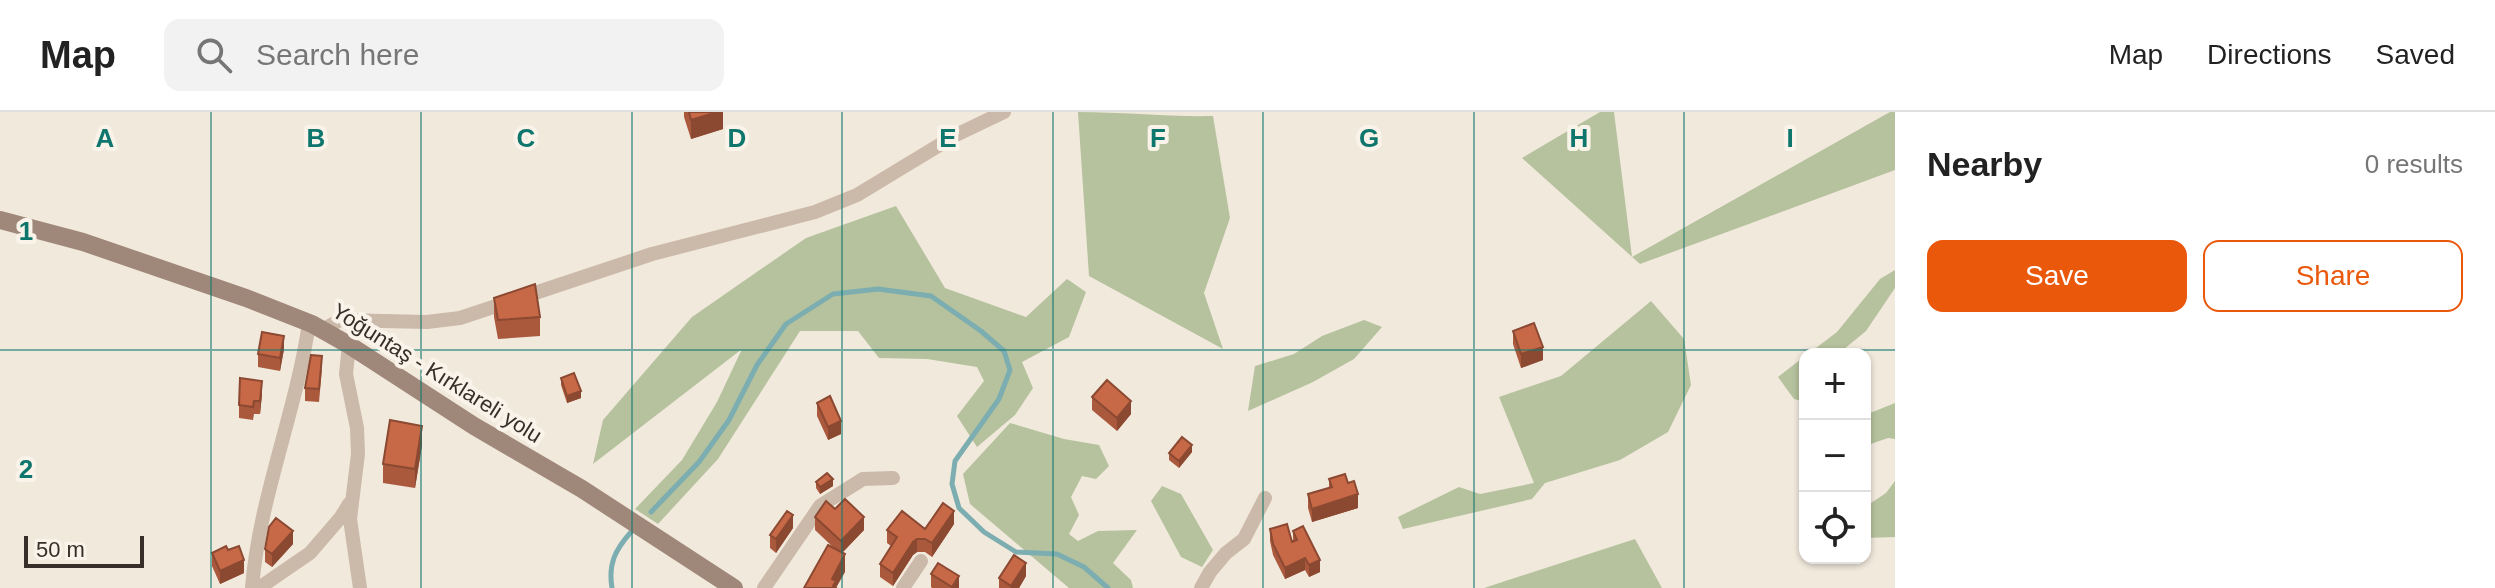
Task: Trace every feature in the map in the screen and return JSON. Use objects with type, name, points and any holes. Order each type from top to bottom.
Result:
[{"type":"street","points":[[252,588],[276,462],[316,326],[340,320],[427,322],[460,318],[652,254],[815,212],[857,195],[956,135],[1004,112]]},
{"type":"street","name":"Yoğuntaş - Kırklareli yolu","points":[[0,220],[83,242],[246,298],[316,326],[734,588]]},
{"type":"street","points":[[349,345],[346,374],[357,428],[358,454],[350,519],[360,588]]},
{"type":"street","points":[[764,588],[820,506],[863,479],[893,478]]},
{"type":"street","points":[[1201,588],[1226,553],[1244,539],[1265,498]]},
{"type":"street","points":[[259,588],[310,553],[341,517],[351,500]]},
{"type":"street","points":[[903,588],[921,561]]},
{"type":"green space","points":[[1078,112],[1213,116],[1230,218],[1204,293],[1223,349],[1089,276]]},
{"type":"green space","points":[[1600,112],[1614,112],[1632,257],[1522,158]]},
{"type":"green space","points":[[1890,112],[1895,112],[1895,170],[1640,264],[1632,257]]},
{"type":"green space","points":[[896,206],[945,288],[1026,317],[1067,279],[1086,292],[1069,337],[1022,362],[1033,388],[1015,415],[977,447],[957,416],[984,381],[977,367],[927,359],[879,358],[858,331],[800,331],[718,459],[658,524],[635,509],[682,460],[717,402],[742,349],[593,464],[603,420],[692,317],[806,238]]},
{"type":"green space","points":[[1895,270],[1895,288],[1866,331],[1845,348],[1816,348],[1837,332],[1880,279]]},
{"type":"green space","points":[[1651,301],[1684,339],[1691,385],[1668,432],[1620,460],[1545,483],[1532,499],[1403,529],[1398,517],[1459,487],[1480,494],[1534,483],[1499,397],[1561,376]]},
{"type":"green space","points":[[1364,320],[1382,327],[1354,359],[1313,382],[1248,411],[1255,366],[1294,354],[1322,336]]},
{"type":"green space","points":[[1799,361],[1799,400],[1794,399],[1778,377]]},
{"type":"green space","points":[[1895,403],[1895,439],[1871,444],[1871,413]]},
{"type":"green space","points":[[1010,423],[1064,439],[1099,445],[1109,466],[1096,479],[1082,476],[1071,497],[1079,515],[1069,534],[1078,541],[1098,531],[1137,530],[1113,563],[1131,580],[1133,588],[1069,588],[970,504],[963,474]]},
{"type":"green space","points":[[1895,481],[1895,537],[1871,538],[1871,503],[1886,493]]},
{"type":"green space","points":[[1162,486],[1181,494],[1213,550],[1202,567],[1181,557],[1151,501]]},
{"type":"green space","points":[[1635,539],[1662,588],[1484,588]]},
{"type":"building","points":[[689,112],[717,112],[691,120]]},
{"type":"building","points":[[535,284],[540,317],[498,320],[494,298]]},
{"type":"building","points":[[1534,323],[1543,347],[1521,354],[1513,331]]},
{"type":"building","points":[[262,332],[284,336],[280,358],[258,354]]},
{"type":"building","points":[[311,355],[322,356],[319,389],[305,388]]},
{"type":"building","points":[[574,373],[581,391],[567,396],[561,378]]},
{"type":"building","points":[[240,378],[262,381],[260,401],[254,401],[253,407],[239,405]]},
{"type":"building","points":[[1107,380],[1131,401],[1117,418],[1092,397]]},
{"type":"building","points":[[830,396],[841,421],[828,427],[817,403]]},
{"type":"building","points":[[390,420],[422,426],[415,469],[383,464]]},
{"type":"building","points":[[1182,437],[1192,445],[1179,461],[1169,453]]},
{"type":"building","points":[[827,473],[833,479],[820,487],[816,482]]},
{"type":"building","points":[[1345,474],[1348,483],[1354,481],[1358,494],[1312,509],[1308,494],[1332,487],[1329,479]]},
{"type":"building","points":[[845,499],[864,517],[841,541],[815,517],[826,501],[835,509]]},
{"type":"building","points":[[943,503],[954,511],[932,543],[925,539],[913,542],[893,573],[880,564],[897,537],[887,530],[902,511],[925,529]]},
{"type":"building","points":[[787,511],[793,515],[776,539],[770,535]]},
{"type":"building","points":[[276,518],[293,531],[272,554],[265,549],[269,527]]},
{"type":"building","points":[[1287,524],[1292,542],[1297,540],[1293,531],[1303,526],[1320,560],[1309,565],[1305,558],[1285,568],[1273,544],[1270,529]]},
{"type":"building","points":[[828,545],[845,554],[832,579],[836,581],[833,586],[836,588],[804,588]]},
{"type":"building","points":[[226,546],[228,550],[239,546],[244,560],[220,571],[212,553]]},
{"type":"building","points":[[1014,555],[1026,563],[1011,586],[999,578]]},
{"type":"building","points":[[938,563],[959,576],[952,587],[931,574]]},
{"type":"waterway","points":[[651,512],[699,462],[729,420],[757,365],[786,324],[833,294],[878,289],[931,296],[1004,351],[1010,370],[999,399],[955,461],[952,484],[959,508],[984,532],[1016,552],[1057,554],[1084,567],[1108,588]]},
{"type":"waterway","points":[[612,588],[614,558],[631,532]]}]
